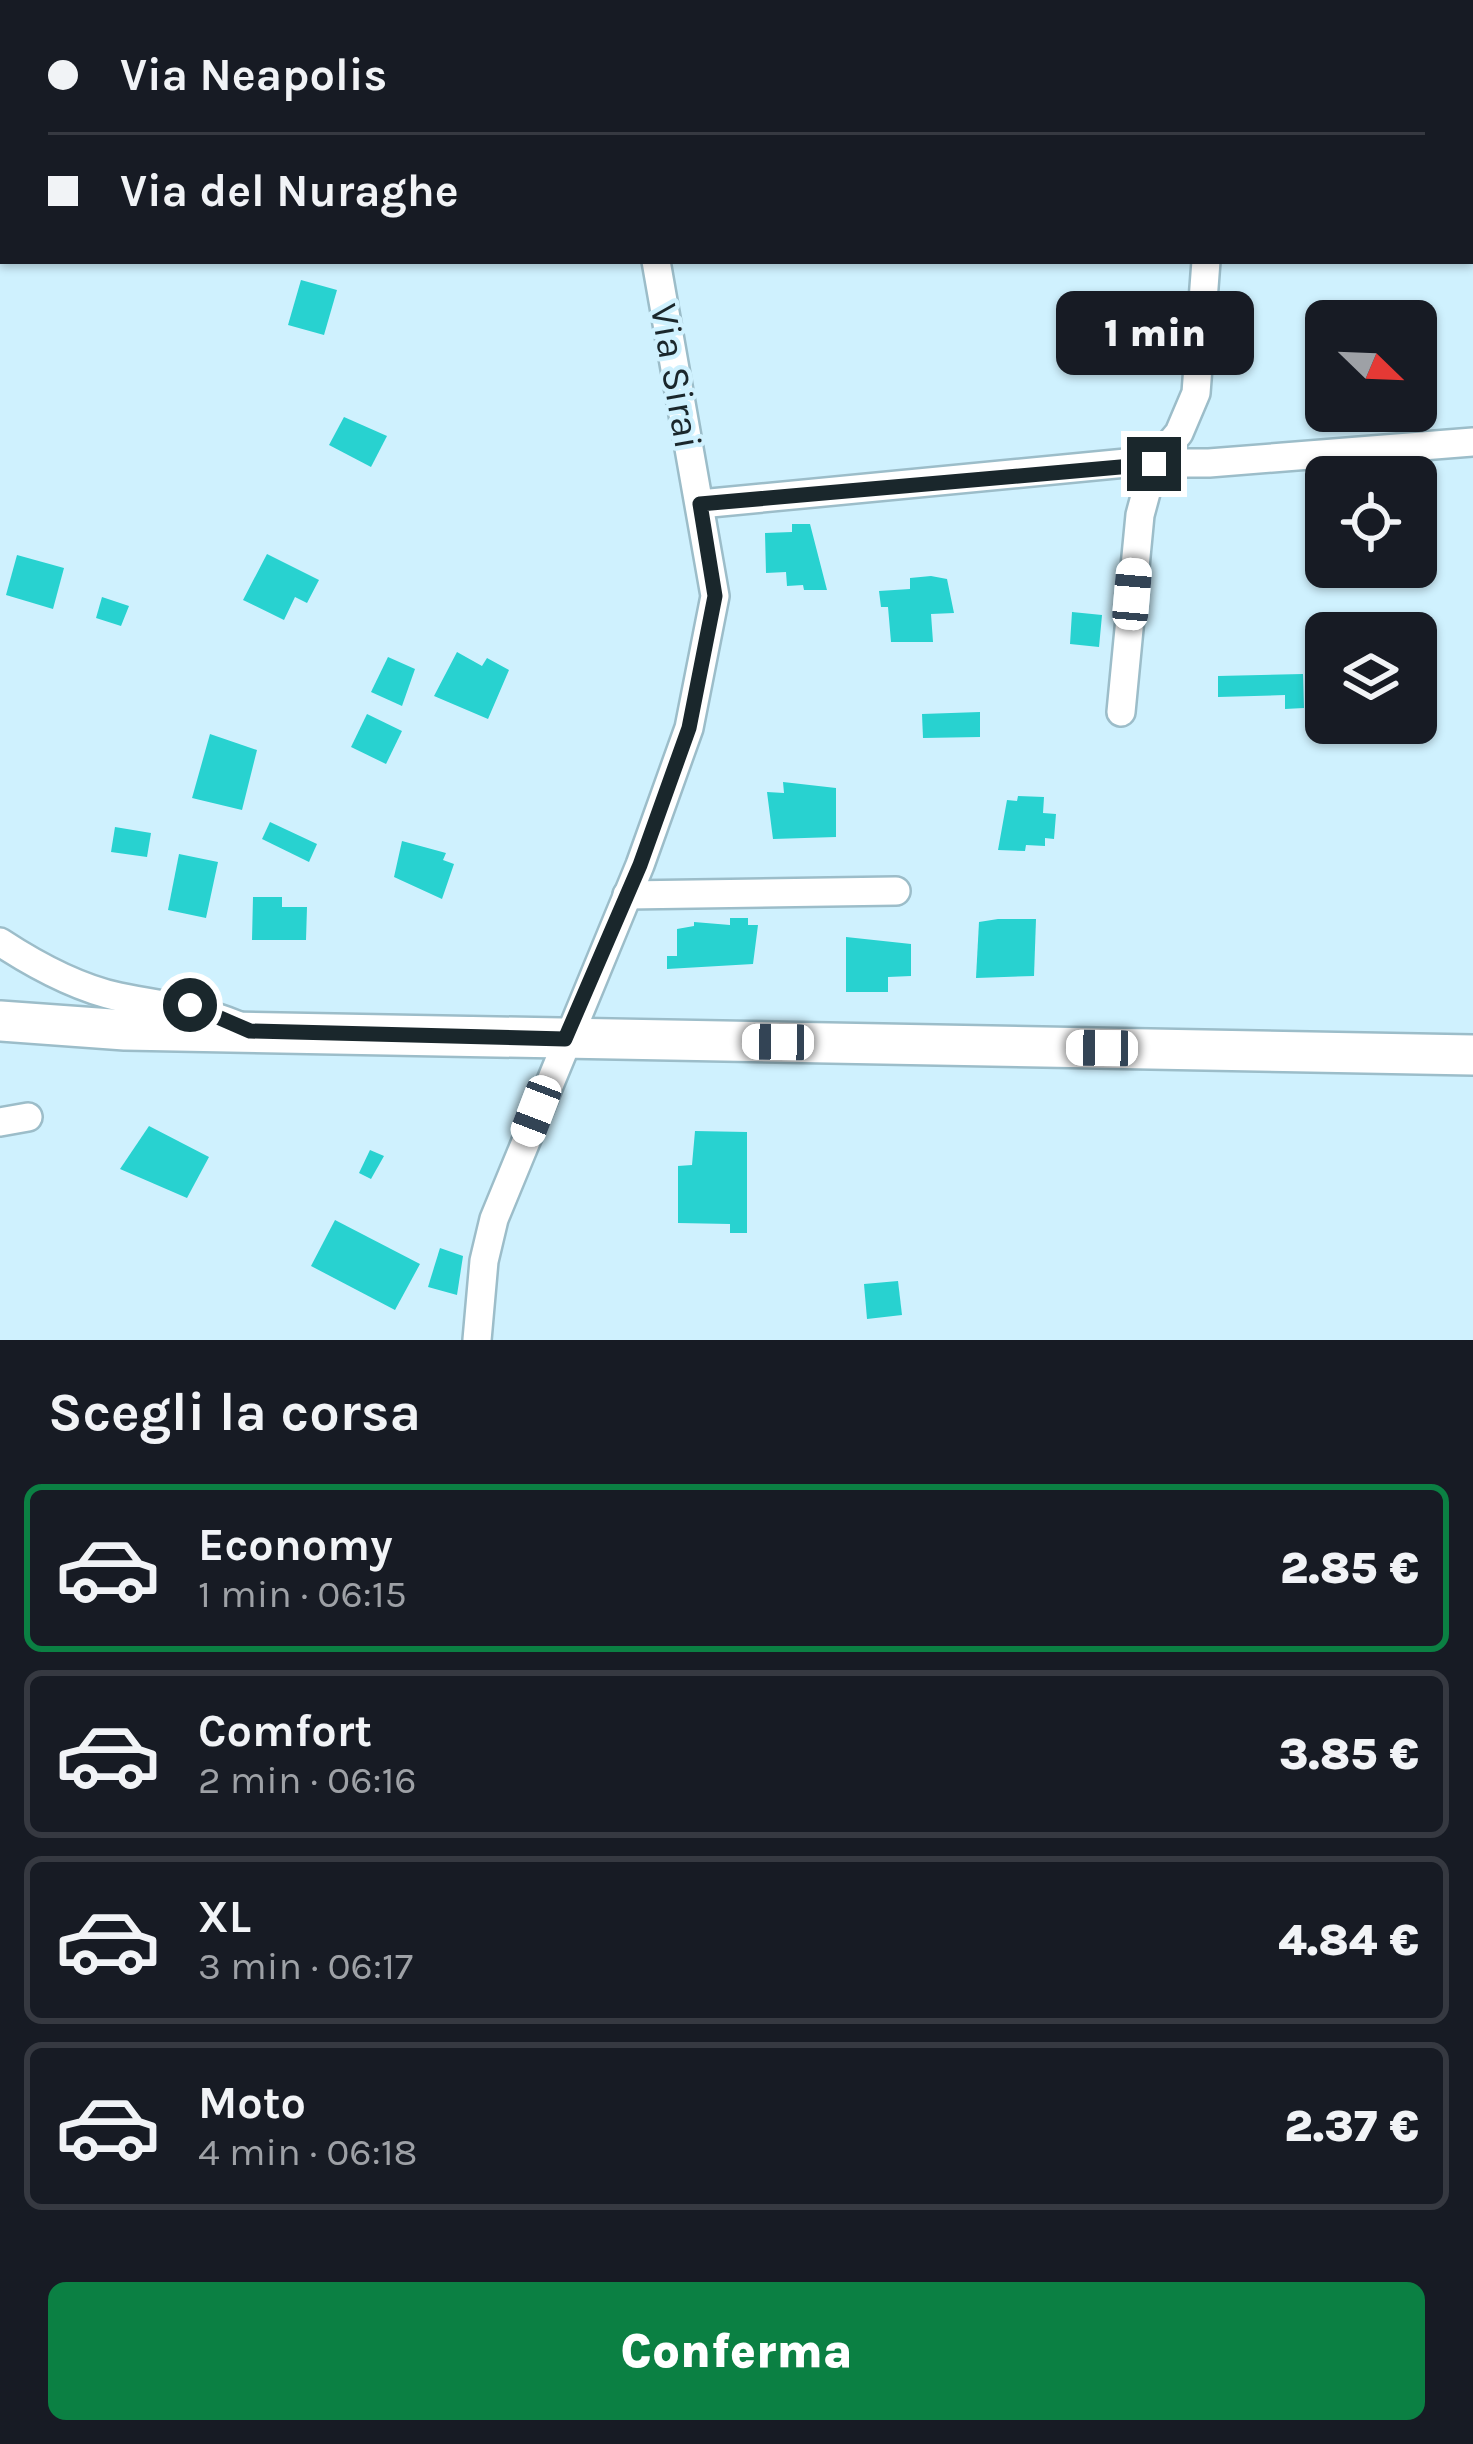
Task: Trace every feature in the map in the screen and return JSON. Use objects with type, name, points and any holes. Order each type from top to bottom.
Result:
[{"type":"main road","points":[[0,1021],[125,1030],[1473,1055]]},
{"type":"street","name":"Via Sirai","points":[[477,1340],[484,1261],[494,1219],[689,728],[715,596],[657,264]]},
{"type":"street","points":[[1121,712],[1140,515],[1154,464],[1179,433],[1196,393],[1206,264]]},
{"type":"street","points":[[700,504],[1473,442]]},
{"type":"street","points":[[626,896],[896,891]]},
{"type":"street","points":[[0,942],[118,997],[190,1005],[250,1031]]},
{"type":"street","points":[[0,1121],[28,1117]]},
{"type":"building","points":[[301,280],[337,290],[324,335],[288,325]]},
{"type":"building","points":[[344,417],[387,436],[371,467],[329,445]]},
{"type":"building","points":[[792,524],[810,524],[827,590],[787,586],[786,572],[766,573],[765,533],[792,532]]},
{"type":"building","points":[[267,554],[319,580],[307,603],[295,597],[284,620],[243,600]]},
{"type":"building","points":[[17,555],[64,568],[53,609],[6,595]]},
{"type":"building","points":[[910,578],[947,579],[954,613],[931,614],[933,642],[891,642],[888,607],[881,607],[879,591],[910,589]]},
{"type":"building","points":[[102,597],[129,606],[121,626],[96,618]]},
{"type":"building","points":[[1072,612],[1102,615],[1099,647],[1070,644]]},
{"type":"building","points":[[457,652],[482,666],[487,658],[509,670],[488,719],[434,696]]},
{"type":"building","points":[[388,657],[415,669],[402,706],[371,692]]},
{"type":"building","points":[[1303,674],[1304,708],[1285,709],[1285,695],[1218,697],[1218,676]]},
{"type":"building","points":[[980,712],[980,737],[923,738],[922,714]]},
{"type":"building","points":[[367,714],[402,731],[386,764],[351,747]]},
{"type":"building","points":[[210,734],[257,750],[242,810],[192,798]]},
{"type":"building","points":[[783,782],[836,788],[836,837],[773,839],[767,792],[784,793]]},
{"type":"building","points":[[1018,796],[1044,797],[1043,813],[1056,814],[1054,839],[1045,838],[1045,846],[1026,845],[1025,851],[998,850],[1007,800],[1017,801]]},
{"type":"building","points":[[270,822],[317,844],[309,862],[262,839]]},
{"type":"building","points":[[115,827],[151,833],[147,857],[111,852]]},
{"type":"building","points":[[402,841],[446,853],[443,860],[454,864],[442,899],[394,877]]},
{"type":"building","points":[[179,854],[218,862],[206,918],[168,910]]},
{"type":"building","points":[[253,897],[282,897],[282,907],[307,907],[306,940],[252,940]]},
{"type":"building","points":[[730,918],[748,918],[748,925],[758,925],[753,964],[667,969],[667,956],[677,956],[677,929],[694,926],[694,922],[730,925]]},
{"type":"building","points":[[1036,919],[1034,976],[976,978],[979,922]]},
{"type":"building","points":[[846,937],[911,944],[911,976],[888,977],[888,992],[846,992]]},
{"type":"building","points":[[149,1126],[209,1157],[187,1198],[120,1169]]},
{"type":"building","points":[[695,1131],[747,1132],[747,1233],[730,1233],[730,1224],[678,1223],[678,1166],[692,1165]]},
{"type":"building","points":[[370,1150],[384,1156],[371,1179],[359,1173]]},
{"type":"building","points":[[335,1220],[420,1264],[395,1310],[311,1266]]},
{"type":"building","points":[[440,1248],[463,1256],[457,1295],[428,1287]]},
{"type":"building","points":[[898,1281],[902,1315],[867,1319],[864,1284]]},
{"type":"route","points":[[190,1005],[250,1031],[565,1039],[640,865],[689,728],[715,596],[700,504],[1154,464]]}]
